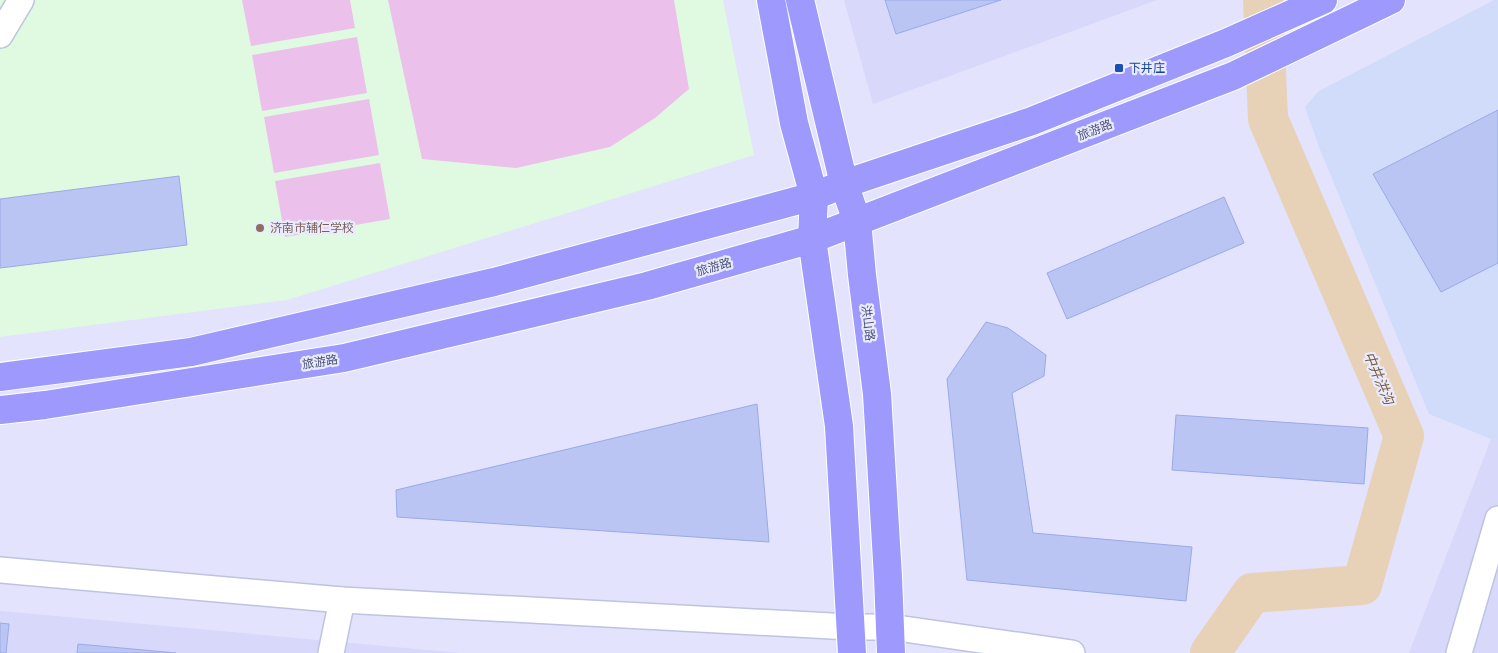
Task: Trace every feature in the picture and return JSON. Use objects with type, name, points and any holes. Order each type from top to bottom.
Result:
[{"type":"main road","points":[[771,0],[794,123],[814,196],[812,239],[839,426],[851,640]]},
{"type":"main road","name":"洪山路","points":[[800,0],[844,184],[857,221],[877,394],[890,640]]},
{"type":"main road","points":[[0,377],[191,352],[494,282],[814,196],[844,184],[1032,121],[1226,43],[1323,0]]},
{"type":"main road","name":"旅游路","points":[[0,410],[45,405],[344,358],[647,286],[812,239],[1233,76],[1391,0]]},
{"type":"street","points":[[0,35],[22,0]]},
{"type":"street","points":[[1459,653],[1498,518]]},
{"type":"street","points":[[0,570],[342,600],[851,640],[890,640],[1072,653]]},
{"type":"street","points":[[331,653],[342,600]]},
{"type":"shaded area","name":"济南市辅仁学校","points":[[0,0],[723,0],[754,155],[287,300],[0,337]]},
{"type":"shaded area","points":[[242,0],[350,0],[355,28],[251,46]]},
{"type":"shaded area","points":[[388,0],[674,0],[689,89],[655,118],[610,147],[516,168],[422,159]]},
{"type":"shaded area","points":[[844,0],[1157,0],[873,104]]},
{"type":"shaded area","points":[[1494,0],[1498,0],[1498,440],[1491,439],[1429,414],[1319,147],[1305,107],[1319,91]]},
{"type":"shaded area","points":[[357,37],[367,93],[262,111],[252,55]]},
{"type":"shaded area","points":[[369,99],[379,155],[274,173],[264,117]]},
{"type":"shaded area","points":[[380,163],[390,219],[285,237],[275,181]]},
{"type":"shaded area","points":[[1491,439],[1498,440],[1498,653],[1409,653]]},
{"type":"shaded area","points":[[0,611],[460,653],[0,653]]},
{"type":"building","points":[[885,0],[1001,0],[896,34]]},
{"type":"building","points":[[1498,110],[1498,263],[1441,292],[1373,174]]},
{"type":"building","points":[[179,176],[187,245],[0,268],[0,199]]},
{"type":"building","points":[[1224,197],[1244,243],[1067,319],[1047,273]]},
{"type":"building","points":[[986,322],[1008,328],[1046,355],[1044,376],[1012,393],[1033,533],[1192,547],[1186,601],[967,580],[947,379]]},
{"type":"building","points":[[757,404],[769,542],[397,517],[396,490]]},
{"type":"building","points":[[1176,415],[1368,428],[1364,484],[1172,470]]},
{"type":"building","points":[[0,623],[9,624],[6,653],[0,653]]},
{"type":"building","points":[[78,644],[176,653],[77,653]]},
{"type":"waterway","name":"中井洪沟","points":[[1210,653],[1252,593],[1362,585],[1404,436],[1268,119],[1263,0]]},
{"type":"place","name":"下井庄","points":[[1119,68]]},
{"type":"place","name":"济南市辅仁学校","points":[[260,228]]}]
